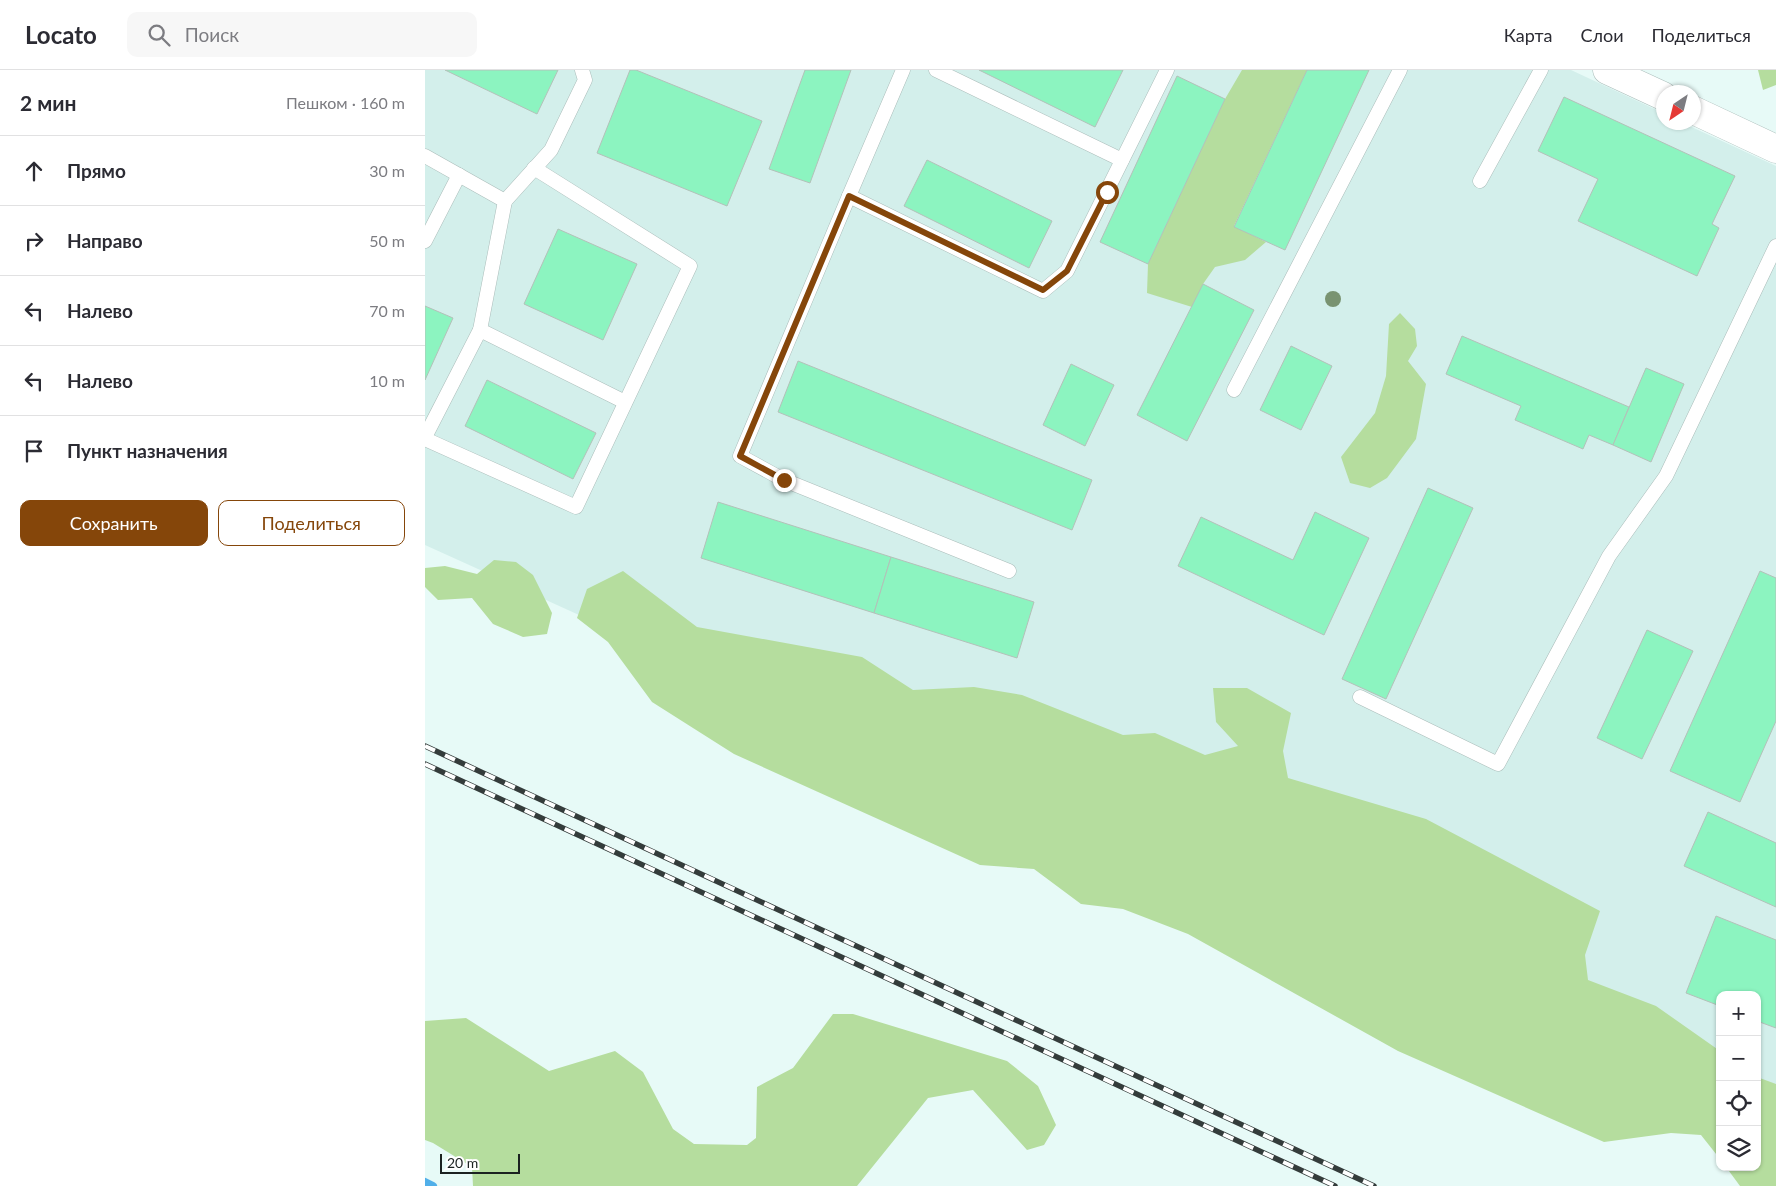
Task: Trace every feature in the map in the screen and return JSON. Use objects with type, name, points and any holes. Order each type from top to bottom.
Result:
[{"type":"street","points":[[1620,73],[1656,92]]},
{"type":"street","points":[[1701,114],[1776,149]]},
{"type":"lane","points":[[534,168],[690,266],[576,507],[425,438],[481,330],[505,201],[534,168],[551,150],[585,80],[582,70]]},
{"type":"lane","points":[[903,70],[740,456],[784,480],[1009,571]]},
{"type":"lane","points":[[936,70],[1123,160]]},
{"type":"lane","points":[[849,196],[1043,290],[1067,271],[1167,70]]},
{"type":"lane","points":[[1234,390],[1400,70]]},
{"type":"lane","points":[[1480,181],[1541,70]]},
{"type":"lane","points":[[425,156],[505,201]]},
{"type":"lane","points":[[425,242],[459,175]]},
{"type":"lane","points":[[1360,697],[1498,764],[1609,556],[1666,476],[1776,246]]},
{"type":"lane","points":[[481,330],[625,402]]},
{"type":"shaded area","points":[[425,70],[1571,70],[1656,110],[1656,130],[1698,130],[1776,166],[1776,1158],[1761,1152],[1761,991],[1716,991],[1716,1131],[425,545]]},
{"type":"green space","points":[[1242,70],[1307,70],[1234,226],[1266,242],[1245,260],[1215,267],[1203,284],[1192,307],[1147,293],[1148,264],[1225,99]]},
{"type":"green space","points":[[1758,70],[1776,70],[1776,85],[1763,90]]},
{"type":"green space","points":[[1400,313],[1415,329],[1417,346],[1408,361],[1426,384],[1416,439],[1387,478],[1370,488],[1350,483],[1341,457],[1375,413],[1386,376],[1389,324]]},
{"type":"green space","points":[[494,560],[516,562],[533,575],[552,613],[547,634],[523,637],[493,624],[472,598],[438,600],[425,587],[425,568],[445,566],[477,574]]},
{"type":"green space","points":[[623,571],[697,627],[862,657],[913,690],[974,687],[1022,695],[1123,735],[1155,733],[1205,755],[1238,746],[1216,722],[1213,688],[1247,688],[1291,713],[1283,751],[1288,778],[1426,819],[1600,911],[1585,955],[1588,980],[1656,1006],[1716,1048],[1716,1154],[1701,1135],[1671,1133],[1604,1142],[1398,1051],[1188,934],[1123,909],[1081,904],[1034,869],[980,865],[734,754],[652,702],[608,642],[577,618],[587,589]]},
{"type":"green space","points":[[833,1014],[853,1014],[1007,1061],[1038,1086],[1056,1125],[1044,1145],[1027,1150],[973,1090],[928,1098],[857,1186],[473,1186],[472,1167],[425,1140],[425,1021],[466,1018],[549,1071],[615,1051],[643,1072],[673,1129],[694,1144],[747,1145],[756,1138],[757,1087],[793,1068]]},
{"type":"green space","points":[[1761,1078],[1776,1084],[1776,1186],[1740,1186],[1729,1171],[1761,1171]]},
{"type":"building","points":[[445,70],[558,70],[537,114]]},
{"type":"building","points":[[630,70],[636,70],[762,121],[727,206],[597,153]]},
{"type":"building","points":[[805,70],[851,70],[810,183],[769,169]]},
{"type":"building","points":[[979,70],[1123,70],[1095,127]]},
{"type":"building","points":[[1307,70],[1369,70],[1285,250],[1234,227]]},
{"type":"building","points":[[1177,76],[1225,99],[1148,264],[1100,242]]},
{"type":"building","points":[[1564,97],[1735,176],[1712,224],[1719,228],[1697,276],[1578,221],[1598,179],[1538,151]]},
{"type":"building","points":[[927,160],[1052,221],[1029,268],[904,206]]},
{"type":"building","points":[[558,229],[637,264],[603,340],[524,304]]},
{"type":"building","points":[[1203,284],[1254,310],[1187,441],[1137,415]]},
{"type":"building","points":[[425,306],[453,318],[425,380]]},
{"type":"building","points":[[1462,336],[1629,407],[1613,445],[1589,435],[1583,449],[1515,420],[1521,406],[1446,374]]},
{"type":"building","points":[[1291,346],[1332,366],[1301,430],[1260,410]]},
{"type":"building","points":[[798,361],[1092,480],[1072,530],[778,412]]},
{"type":"building","points":[[1071,364],[1114,385],[1085,446],[1043,425]]},
{"type":"building","points":[[1646,368],[1684,384],[1651,462],[1613,445]]},
{"type":"building","points":[[487,380],[596,433],[573,479],[465,426]]},
{"type":"building","points":[[1428,488],[1473,508],[1386,699],[1342,679]]},
{"type":"building","points":[[718,502],[891,557],[874,613],[701,558]]},
{"type":"building","points":[[1315,512],[1369,538],[1324,635],[1178,566],[1201,517],[1293,560]]},
{"type":"building","points":[[891,557],[1034,602],[1017,658],[874,613]]},
{"type":"building","points":[[1760,571],[1776,578],[1776,721],[1740,802],[1670,771]]},
{"type":"building","points":[[1647,630],[1693,651],[1642,759],[1597,738]]},
{"type":"building","points":[[1708,812],[1776,843],[1776,907],[1684,866]]},
{"type":"building","points":[[1716,916],[1776,940],[1776,1028],[1761,1022],[1761,991],[1716,991],[1716,1004],[1686,993]]},
{"type":"waterway","points":[[425,1182],[433,1186]]},
{"type":"railway","points":[[425,746],[1374,1186]]},
{"type":"railway","points":[[425,764],[1335,1186]]},
{"type":"route","points":[[784,480],[740,456],[849,196],[1043,290],[1067,271],[1107,192]]}]
